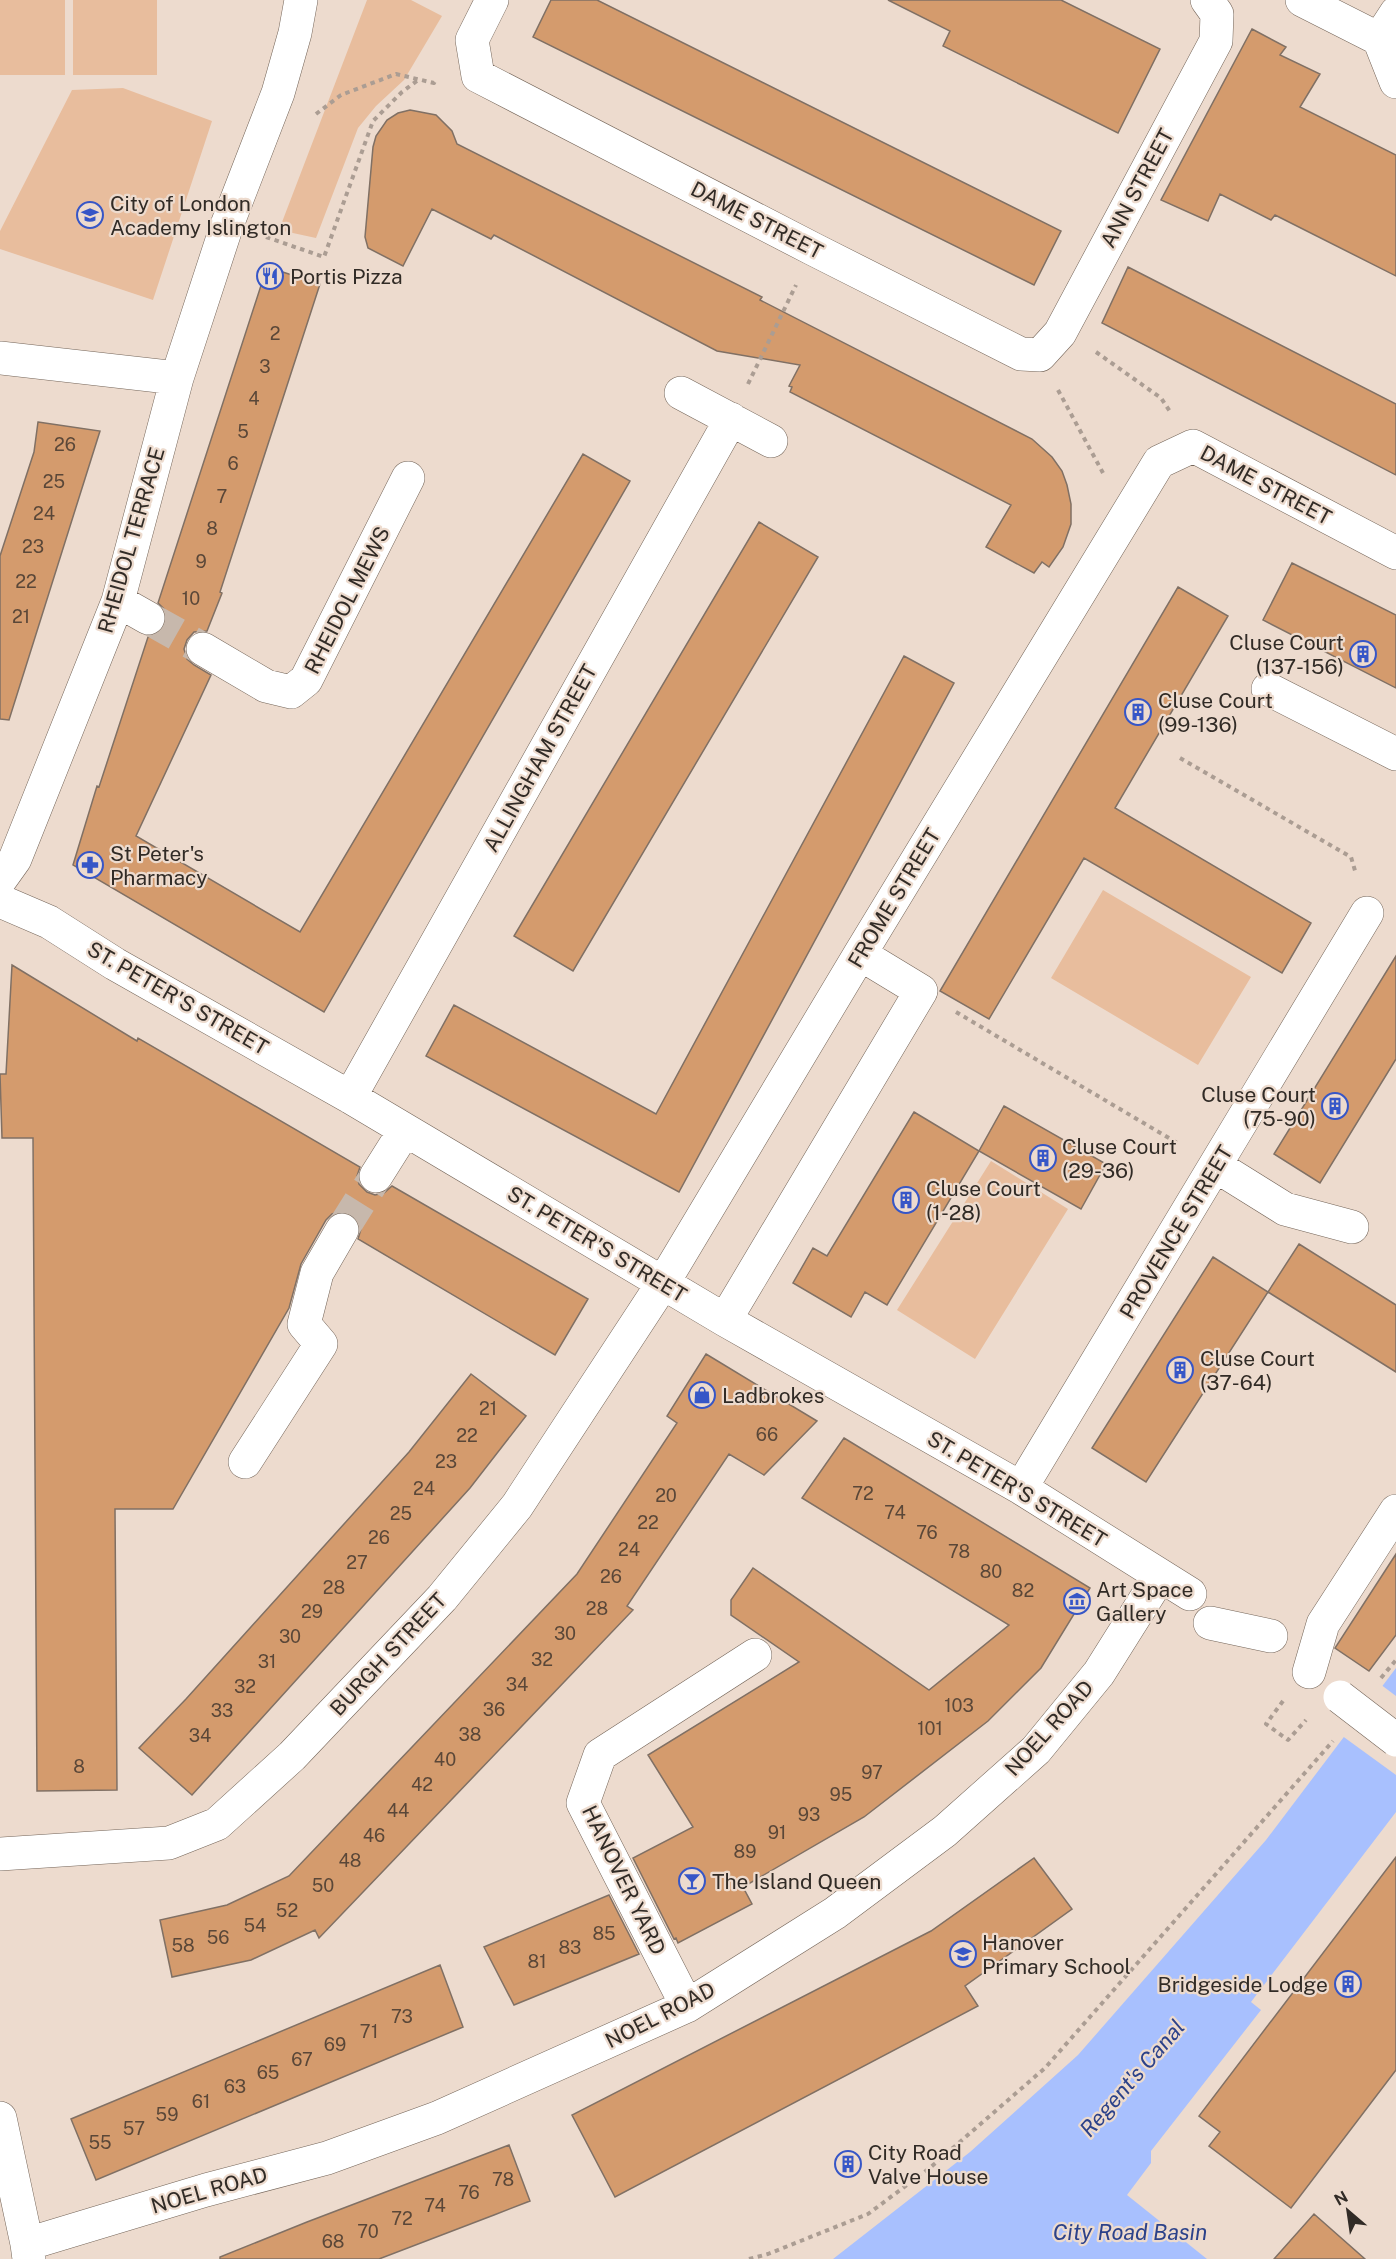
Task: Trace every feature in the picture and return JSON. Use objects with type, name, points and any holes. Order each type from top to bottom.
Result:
[{"type":"street","name":"RHEIDOL TERRACE","points":[[0,880],[15,859],[118,601],[177,378],[227,225],[278,93],[295,33],[301,0]]},
{"type":"street","name":"DAME STREET","points":[[492,0],[472,40],[478,76],[1021,354],[1040,355]]},
{"type":"street","points":[[1302,0],[1388,26],[1396,82]]},
{"type":"street","name":"ANN STREET","points":[[1040,355],[1063,328],[1216,41],[1212,7]]},
{"type":"street","points":[[0,358],[177,378]]},
{"type":"street","points":[[681,393],[737,406],[771,441]]},
{"type":"street","name":"ALLINGHAM STREET","points":[[350,1097],[737,406]]},
{"type":"street","name":"DAME STREET","points":[[1126,516],[1159,462],[1193,446],[1396,553]]},
{"type":"street","name":"RHEIDOL MEWS","points":[[202,649],[266,686],[291,692],[306,680],[408,478]]},
{"type":"street","name":"FROME STREET","points":[[663,1283],[1126,516]]},
{"type":"street","points":[[118,601],[148,618]]},
{"type":"street","points":[[1268,689],[1396,754]]},
{"type":"street","name":"ST. PETER'S STREET","points":[[0,901],[49,922],[115,964],[350,1097],[724,1320],[1022,1488],[1190,1594]]},
{"type":"street","name":"PROVENCE STREET","points":[[1022,1488],[1367,913]]},
{"type":"street","points":[[724,1320],[921,991],[860,954]]},
{"type":"street","points":[[376,1176],[405,1130]]},
{"type":"street","points":[[1216,1166],[1285,1209],[1352,1227]]},
{"type":"street","points":[[245,1462],[321,1344],[304,1324],[317,1273],[342,1230]]},
{"type":"street","name":"BURGH STREET","points":[[0,1854],[169,1843],[217,1824],[292,1756],[442,1598],[517,1506],[663,1283]]},
{"type":"street","points":[[1290,1656],[1323,1624],[1396,1510]]},
{"type":"street","name":"NOEL ROAD","points":[[28,2252],[206,2190],[338,2154],[437,2118],[687,2006],[854,1899],[945,1831],[1036,1750],[1099,1673],[1160,1576]]},
{"type":"street","points":[[1210,1623],[1290,1656],[1396,1740]]},
{"type":"street","name":"HANOVER YARD","points":[[687,2006],[583,1803],[600,1755],[755,1654]]},
{"type":"street","points":[[0,2118],[28,2252]]},
{"type":"path","points":[[227,225],[324,257],[374,121],[402,92],[418,80],[396,74],[341,95],[315,115]]},
{"type":"path","points":[[737,406],[799,279]]},
{"type":"path","points":[[1063,328],[1161,398],[1193,446]]},
{"type":"path","points":[[1040,355],[1108,481]]},
{"type":"path","points":[[1180,758],[1352,858],[1367,913]]},
{"type":"path","points":[[921,991],[1216,1166]]},
{"type":"path","points":[[1282,1702],[1266,1724],[1288,1740],[1311,1716]]},
{"type":"path","points":[[749,2259],[768,2254],[868,2214],[931,2167],[1045,2068],[1335,1739]]},
{"type":"shaded area","points":[[0,0],[65,0],[65,75],[0,75]]},
{"type":"shaded area","points":[[73,0],[157,0],[157,75],[73,75]]},
{"type":"shaded area","points":[[367,0],[411,0],[442,16],[404,80],[376,106],[358,128],[316,238],[279,230]]},
{"type":"shaded area","points":[[123,88],[212,121],[153,300],[0,249],[0,231],[72,90]]},
{"type":"shaded area","points":[[1103,890],[1251,977],[1198,1065],[1051,978]]},
{"type":"shaded area","points":[[991,1161],[1068,1209],[975,1359],[897,1310]]},
{"type":"water","points":[[1396,1668],[1396,1812],[1251,2002],[1261,2010],[1151,2151],[1151,2163],[1127,2195],[1207,2259],[833,2259],[970,2152],[1078,2055],[1266,1840]]},
{"type":"pier","points":[[1380,1684],[1396,1696],[1396,1775],[1341,1735]]},
{"type":"building","points":[[551,0],[597,0],[1061,231],[1034,285],[533,37]]},
{"type":"building","points":[[888,0],[1061,0],[1160,49],[1118,133],[943,46],[950,31]]},
{"type":"building","points":[[1252,29],[1286,47],[1280,55],[1320,74],[1300,107],[1396,155],[1396,276],[1275,215],[1271,220],[1220,194],[1208,221],[1161,200]]},
{"type":"building","points":[[410,110],[436,115],[452,131],[457,144],[762,297],[760,300],[1032,439],[1052,457],[1062,471],[1067,485],[1071,504],[1071,524],[1063,547],[1049,567],[1042,562],[1034,573],[986,547],[1011,505],[790,392],[792,387],[789,386],[800,365],[717,351],[494,235],[491,239],[432,209],[403,266],[368,248],[365,237],[376,136],[387,120],[398,113]]},
{"type":"building","points":[[267,267],[320,284],[220,592],[222,593],[207,631],[194,632],[187,640],[184,649],[187,659],[211,675],[136,836],[300,932],[583,454],[630,481],[324,1012],[73,865],[97,786],[99,787],[148,637],[157,634],[165,627],[167,617],[164,609],[158,603]]},
{"type":"building","points":[[1128,267],[1396,404],[1396,475],[1102,323]]},
{"type":"building","points":[[38,422],[100,431],[9,720],[0,719],[0,556],[34,452]]},
{"type":"building","points":[[759,522],[818,557],[573,971],[514,936]]},
{"type":"building","name":"Cluse Court (137-156)","points":[[1292,563],[1396,615],[1396,688],[1263,620]]},
{"type":"building","name":"Cluse Court (99-136)","points":[[1178,587],[1228,616],[1115,808],[1311,923],[1282,973],[1084,858],[989,1019],[940,991]]},
{"type":"building","points":[[904,656],[954,683],[679,1192],[426,1056],[454,1005],[656,1114]]},
{"type":"building","name":"Cluse Court (75-90)","points":[[1396,956],[1396,1059],[1320,1183],[1274,1154]]},
{"type":"building","points":[[12,965],[137,1041],[138,1038],[360,1167],[357,1176],[359,1184],[367,1192],[375,1195],[384,1193],[392,1186],[588,1299],[555,1355],[358,1239],[361,1229],[358,1220],[352,1214],[341,1211],[332,1214],[326,1220],[301,1264],[289,1308],[173,1509],[115,1509],[117,1790],[37,1791],[33,1138],[2,1138],[0,1074],[6,1074]]},
{"type":"building","name":"Cluse Court (29-36)","points":[[1004,1106],[1106,1164],[1081,1209],[979,1151]]},
{"type":"building","name":"Cluse Court (1-28)","points":[[914,1112],[979,1151],[887,1305],[865,1292],[851,1317],[793,1283],[813,1248],[827,1256]]},
{"type":"building","points":[[1299,1244],[1396,1305],[1396,1372],[1268,1292]]},
{"type":"building","name":"Cluse Court (37-64)","points":[[1213,1257],[1268,1292],[1146,1482],[1092,1448]]},
{"type":"building","points":[[706,1354],[817,1421],[764,1475],[729,1454],[627,1606],[633,1610],[319,1938],[315,1930],[251,1960],[172,1977],[160,1920],[227,1905],[289,1876],[577,1574],[677,1423],[667,1416]]},
{"type":"building","points":[[471,1374],[526,1416],[470,1488],[192,1795],[139,1748],[409,1452]]},
{"type":"building","points":[[844,1438],[1090,1588],[1041,1668],[988,1721],[864,1817],[743,1887],[752,1904],[678,1943],[633,1858],[693,1827],[648,1755],[799,1662],[731,1615],[731,1600],[753,1568],[929,1690],[1009,1625],[802,1498]]},
{"type":"building","points":[[1396,1554],[1396,1635],[1369,1671],[1335,1648]]},
{"type":"building","name":"Bridgeside Lodge","points":[[1396,1857],[1396,2070],[1291,2208],[1209,2146],[1220,2132],[1199,2116]]},
{"type":"building","points":[[1034,1858],[1072,1909],[965,1986],[978,2006],[615,2197],[572,2115],[931,1931]]},
{"type":"building","points":[[609,1895],[639,1954],[514,2005],[484,1947]]},
{"type":"building","points":[[440,1965],[463,2027],[96,2180],[71,2119]]},
{"type":"building","points":[[509,2145],[530,2201],[379,2259],[220,2259],[220,2257],[307,2222]]},
{"type":"building","points":[[1314,2214],[1365,2259],[1274,2259]]},
{"type":"tunnel","points":[[148,618],[203,649]]},
{"type":"tunnel","points":[[342,1230],[376,1176]]},
{"type":"place","name":"City of London Academy Islington","points":[[90,215]]},
{"type":"place","name":"Portis Pizza","points":[[270,276]]},
{"type":"place","name":"Cluse Court (137-156)","points":[[1363,654]]},
{"type":"place","name":"Cluse Court (99-136)","points":[[1138,712]]},
{"type":"place","name":"St Peter's Pharmacy","points":[[90,865]]},
{"type":"place","name":"Cluse Court (75-90)","points":[[1335,1106]]},
{"type":"place","name":"Cluse Court (29-36)","points":[[1043,1158]]},
{"type":"place","name":"Cluse Court (1-28)","points":[[906,1200]]},
{"type":"place","name":"Cluse Court (37-64)","points":[[1180,1370]]},
{"type":"place","name":"Ladbrokes","points":[[702,1395]]},
{"type":"place","name":"Art Space Gallery","points":[[1077,1601]]},
{"type":"place","name":"The Island Queen","points":[[692,1881]]},
{"type":"place","name":"Hanover Primary School","points":[[963,1954]]},
{"type":"place","name":"Bridgeside Lodge","points":[[1348,1984]]},
{"type":"place","name":"City Road Valve House","points":[[848,2164]]},
{"type":"water label","name":"Regent's Canal","points":[[1132,2078]]},
{"type":"water label","name":"City Road Basin","points":[[1130,2232]]}]
